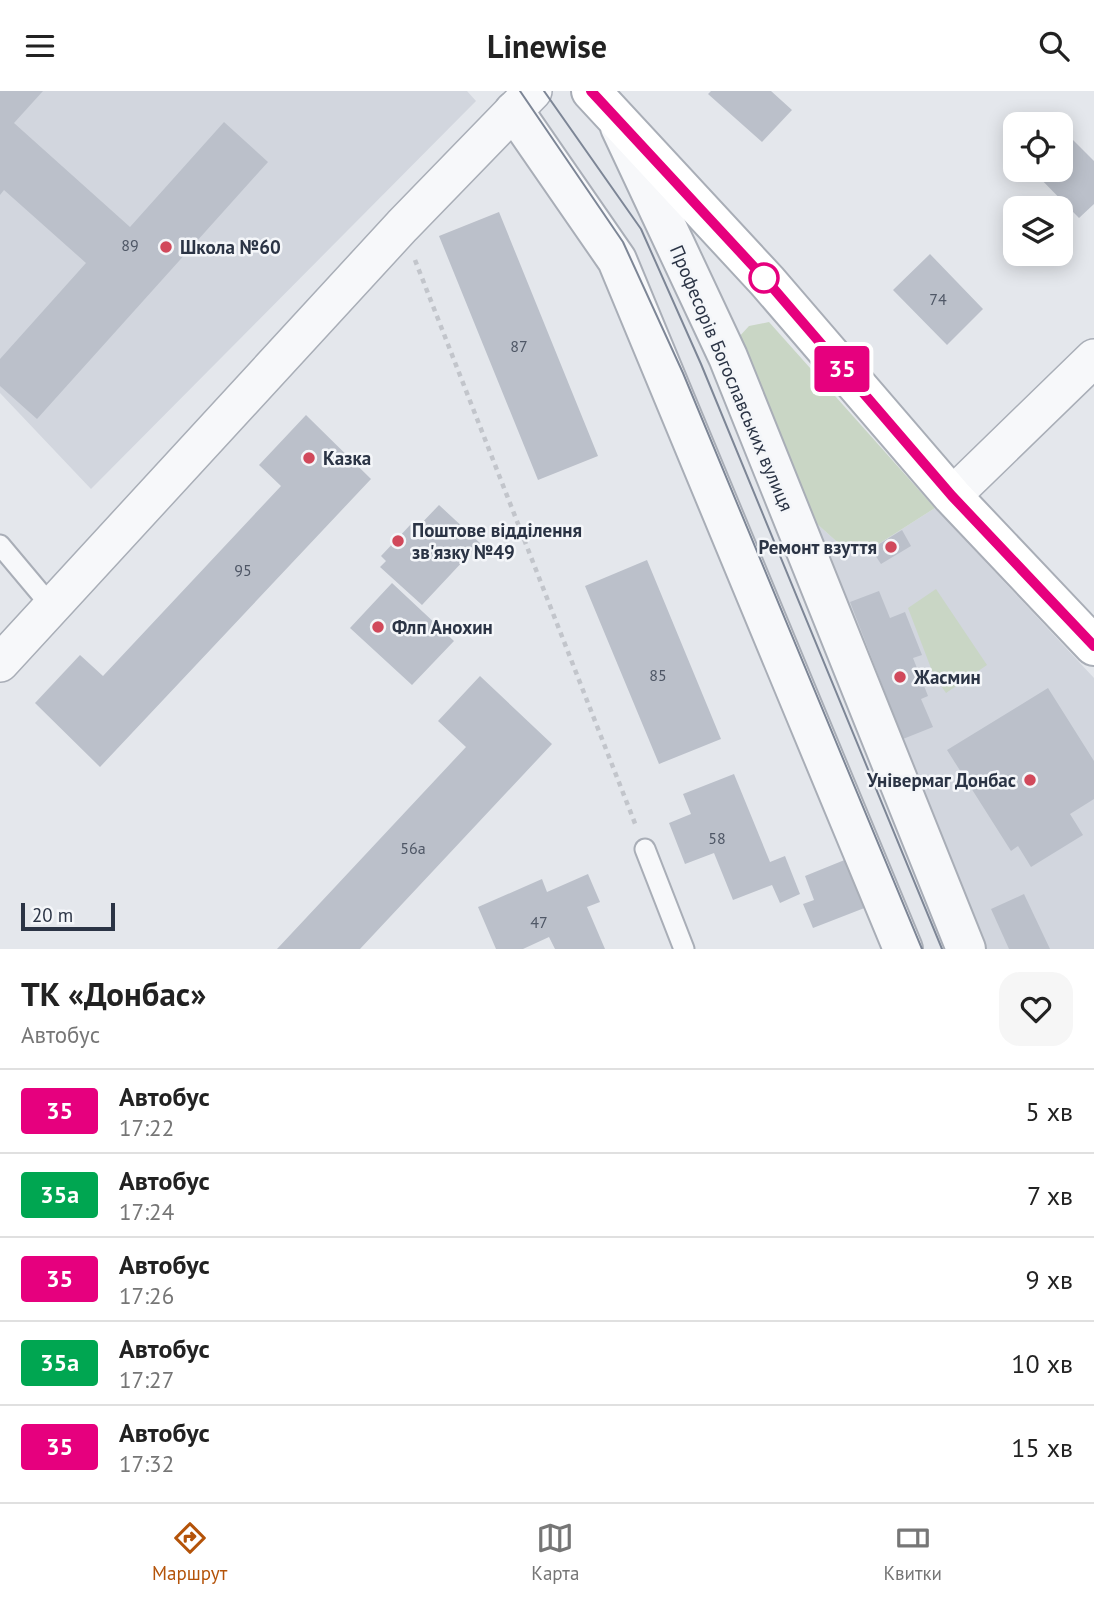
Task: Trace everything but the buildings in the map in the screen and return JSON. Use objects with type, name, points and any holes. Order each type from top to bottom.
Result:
[{"type":"main road","points":[[591,91],[767,281],[952,496],[1094,646]]},
{"type":"street","points":[[0,663],[401,226],[524,101],[617,260],[903,949]]},
{"type":"street","name":"Професорів Богославських вулиця","points":[[618,122],[728,357],[966,949]]},
{"type":"street","points":[[952,496],[1094,358]]},
{"type":"lane","points":[[0,545],[52,607]]},
{"type":"lane","points":[[645,849],[684,949]]},
{"type":"path","points":[[401,226],[645,849]]},
{"type":"shaded area","name":"Школа №60","points":[[0,91],[467,91],[476,101],[91,489],[0,393]]},
{"type":"shaded area","points":[[935,508],[1094,678],[1094,949],[983,949],[816,523],[845,549],[866,552]]},
{"type":"green space","points":[[769,322],[935,508],[866,552],[845,549],[816,523],[737,339],[749,326]]},
{"type":"green space","points":[[936,589],[987,665],[946,693],[934,676],[908,608]]},
{"type":"tram line","points":[[520,91],[623,242],[683,373],[922,949]]},
{"type":"tram line","points":[[544,91],[641,229],[701,364],[942,949]]},
{"type":"bus line","name":"35","points":[[591,91],[767,281],[952,496],[1094,646]]},
{"type":"place","name":"Школа №60","points":[[166,247]]},
{"type":"place","name":"Казка","points":[[309,458]]},
{"type":"place","name":"Поштове відділення зв'язку №49","points":[[398,541]]},
{"type":"place","name":"Ремонт взуття","points":[[891,547]]},
{"type":"place","name":"Флп Анохин","points":[[378,627]]},
{"type":"place","name":"Жасмин","points":[[900,677]]},
{"type":"place","name":"Універмаг Донбас","points":[[1030,780]]}]
